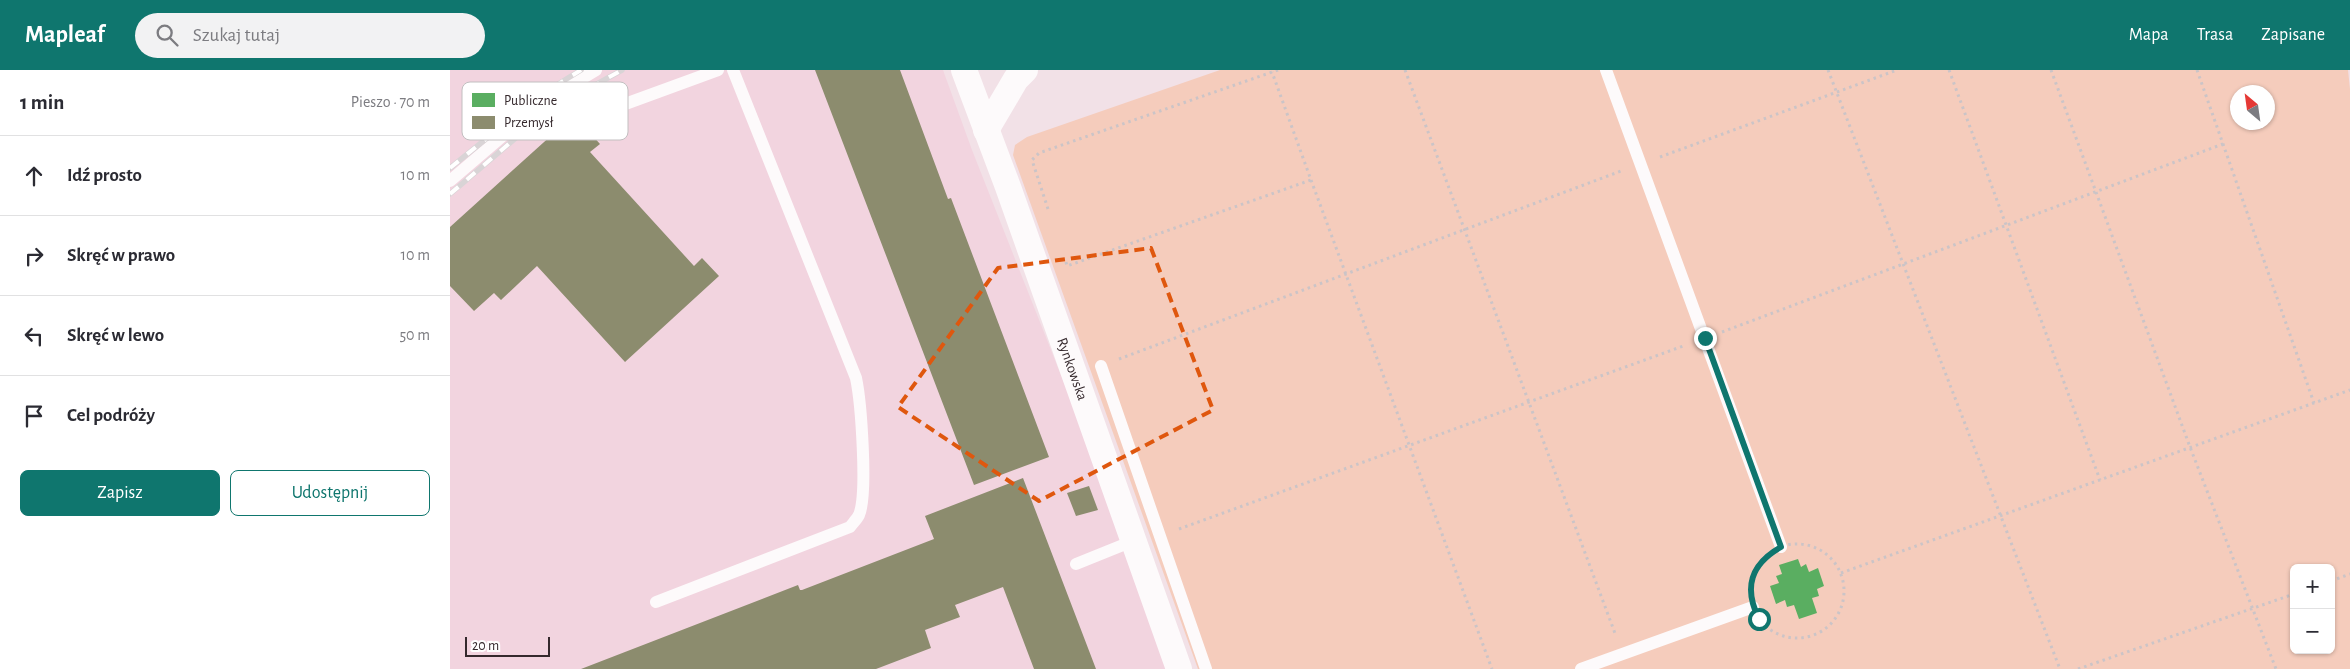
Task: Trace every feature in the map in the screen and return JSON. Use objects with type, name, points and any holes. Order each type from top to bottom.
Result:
[{"type":"street","name":"Rynkowska","points":[[964,70],[1179,669]]},
{"type":"street","points":[[986,130],[1016,80],[1025,70]]},
{"type":"lane","points":[[576,82],[596,70]]},
{"type":"lane","points":[[628,103],[718,70]]},
{"type":"lane","points":[[656,602],[850,527],[859,515],[863,498],[861,402],[856,378],[733,70]]},
{"type":"lane","points":[[1606,70],[1781,547]]},
{"type":"lane","points":[[450,181],[498,140]]},
{"type":"lane","points":[[1101,366],[1206,669]]},
{"type":"lane","points":[[1076,564],[1133,541]]},
{"type":"lane","points":[[1581,669],[1753,607]]},
{"type":"path","points":[[1049,214],[1032,160],[1039,153],[1278,70]]},
{"type":"path","points":[[1405,70],[1622,654]]},
{"type":"path","points":[[1828,70],[2002,515],[2060,669]]},
{"type":"path","points":[[1101,366],[1347,275],[1464,229],[1897,70]]},
{"type":"path","points":[[1949,70],[2100,480]]},
{"type":"path","points":[[2050,70],[2190,447],[2276,669]]},
{"type":"path","points":[[2197,70],[2314,403]]},
{"type":"path","points":[[1272,72],[1492,669]]},
{"type":"path","points":[[1067,266],[1311,180]]},
{"type":"path","points":[[1064,257],[1070,275]]},
{"type":"path","points":[[1841,573],[2350,390]]},
{"type":"path","points":[[1795,544],[1816,548],[1833,560],[1841,573],[1844,584],[1842,608],[1828,628],[1817,634],[1805,638],[1792,638],[1779,634],[1759,619],[1753,607],[1750,592],[1752,578],[1758,565],[1768,554],[1781,547],[1795,544]]},
{"type":"path","points":[[2335,580],[2350,574]]},
{"type":"path","points":[[2078,669],[2290,595]]},
{"type":"highlighted area","points":[[1151,248],[1213,410],[1039,501],[898,407],[998,268]]},
{"type":"shaded area","points":[[450,70],[943,70],[972,150],[1177,669],[450,669]]},
{"type":"shaded area","points":[[1220,70],[2348,70],[2350,89],[2350,669],[1198,669],[1013,155],[1015,145],[1027,137]]},
{"type":"building: Publiczne","points":[[1798,559],[1801,567],[1806,564],[1809,572],[1818,568],[1824,586],[1817,589],[1819,596],[1812,598],[1817,613],[1799,619],[1794,605],[1787,607],[1785,600],[1776,604],[1770,586],[1779,583],[1776,576],[1782,574],[1779,565]]},
{"type":"building: Przemysł","points":[[815,70],[900,70],[948,199],[951,198],[1049,457],[974,485]]},
{"type":"building: Przemysł","points":[[546,140],[596,140],[600,144],[590,152],[694,266],[702,258],[719,276],[625,362],[537,266],[501,300],[494,293],[474,311],[450,286],[450,227]]},
{"type":"building: Przemysł","points":[[1023,478],[1096,669],[1034,669],[1003,587],[955,605],[960,617],[925,630],[931,648],[876,669],[581,669],[798,585],[800,590],[802,590],[934,539],[925,516]]},
{"type":"building: Przemysł","points":[[1089,486],[1098,510],[1076,516],[1067,493]]},
{"type":"railway","points":[[562,82],[581,70]]},
{"type":"railway","points":[[601,82],[622,70]]},
{"type":"railway","points":[[450,168],[485,140]]},
{"type":"railway","points":[[450,194],[513,140]]},
{"type":"route","points":[[1705,338],[1781,547],[1768,554],[1758,565],[1752,578],[1750,592],[1753,607],[1759,619]]}]
